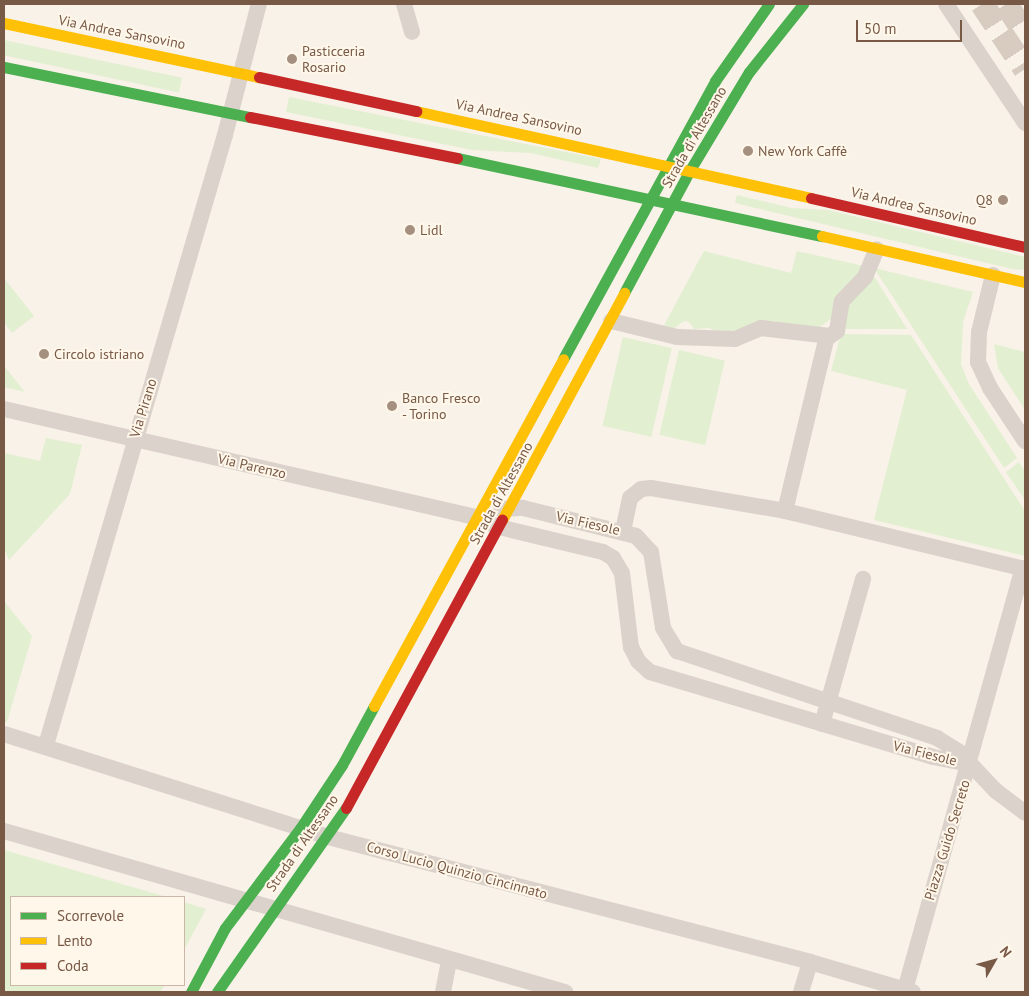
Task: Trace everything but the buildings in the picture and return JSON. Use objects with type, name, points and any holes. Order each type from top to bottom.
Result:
[{"type":"street","name":"Via Pirano","points":[[46,745],[134,439],[231,113],[239,71],[259,4]]},
{"type":"street","points":[[404,4],[412,32]]},
{"type":"street","name":"Strada di Altessano","points":[[191,992],[225,928],[301,827],[342,765],[475,517],[715,81],[769,4]]},
{"type":"street","name":"Strada di Altessano","points":[[217,992],[273,910],[328,837],[611,321],[690,170],[750,72],[804,4]]},
{"type":"street","points":[[946,4],[1024,121]]},
{"type":"street","name":"Via Andrea Sansovino","points":[[4,23],[239,71],[668,165],[1025,247]]},
{"type":"street","points":[[4,67],[674,202],[1025,282]]},
{"type":"street","points":[[611,321],[677,337],[735,338],[757,328],[827,336],[837,331],[842,302],[865,277],[877,248]]},
{"type":"street","points":[[993,275],[979,332],[978,362],[990,388],[1025,441]]},
{"type":"street","points":[[785,511],[827,336]]},
{"type":"street","name":"Via Parenzo","points":[[4,409],[475,517],[499,526]]},
{"type":"street","points":[[623,532],[628,501],[636,492],[648,488],[785,511],[1024,568],[970,764]]},
{"type":"street","points":[[475,517],[510,506]]},
{"type":"street","name":"Via Fiesole","points":[[510,506],[623,532],[641,539],[651,552],[662,628],[677,651],[937,738],[970,764]]},
{"type":"street","name":"Via Fiesole","points":[[499,526],[603,552],[613,558],[623,576],[632,652],[650,672],[933,757],[970,764]]},
{"type":"street","points":[[822,724],[863,579]]},
{"type":"street","name":"Corso Lucio Quinzio Cincinnato","points":[[4,734],[46,745],[328,837],[810,962],[909,991]]},
{"type":"street","name":"Piazza Guido Secreto","points":[[909,991],[929,896],[970,764],[996,791],[1025,814]]},
{"type":"street","points":[[4,832],[565,992]]},
{"type":"street","points":[[443,992],[449,960]]},
{"type":"street","points":[[801,992],[810,962]]},
{"type":"green space","points":[[4,40],[182,78],[179,93],[4,55]]},
{"type":"green space","points":[[289,97],[601,159],[598,168],[530,153],[472,150],[286,112]]},
{"type":"green space","points":[[737,195],[792,208],[828,210],[1025,257],[1025,270],[1012,269],[735,203]]},
{"type":"green space","points":[[704,251],[791,273],[797,251],[864,266],[831,319],[818,328],[809,329],[774,321],[723,333],[709,328],[694,329],[689,322],[684,321],[669,332],[661,331]]},
{"type":"green space","points":[[874,268],[973,292],[963,322],[961,364],[969,384],[1017,458],[1004,468]]},
{"type":"green space","points":[[872,273],[907,329],[841,329],[845,303]]},
{"type":"green space","points":[[4,278],[34,316],[12,333],[4,323]]},
{"type":"green space","points":[[841,334],[911,335],[1025,511],[1025,556],[874,520],[907,390],[831,371]]},
{"type":"green space","points":[[623,337],[672,348],[651,437],[603,426]]},
{"type":"green space","points":[[994,344],[1025,352],[1025,410],[998,368]]},
{"type":"green space","points":[[679,350],[725,361],[705,445],[659,435]]},
{"type":"green space","points":[[4,366],[25,392],[4,387]]},
{"type":"green space","points":[[46,438],[82,445],[70,494],[9,560],[4,548],[4,453],[40,461]]},
{"type":"green space","points":[[1019,462],[1025,471],[1025,500],[1006,472]]},
{"type":"green space","points":[[4,601],[32,636],[7,722],[4,722]]},
{"type":"green space","points":[[4,850],[164,896],[10,896],[10,986],[164,986],[160,992],[4,992]]},
{"type":"green space","points":[[185,902],[206,909],[185,948]]},
{"type":"tunnel","points":[[982,4],[1025,69]]},
{"type":"tunnel","points":[[1006,4],[1025,33]]},
{"type":"traffic: fast","points":[[563,359],[715,81],[769,4]]},
{"type":"traffic: fast","points":[[624,293],[690,170],[749,72],[803,4]]},
{"type":"traffic: fast","points":[[4,67],[250,117]]},
{"type":"traffic: fast","points":[[457,158],[822,236]]},
{"type":"traffic: fast","points":[[191,992],[225,928],[301,827],[342,765],[374,706]]},
{"type":"traffic: fast","points":[[217,992],[346,808]]},
{"type":"traffic: slow","points":[[4,23],[259,77]]},
{"type":"traffic: slow","points":[[416,111],[811,198]]},
{"type":"traffic: slow","points":[[822,236],[1025,282]]},
{"type":"traffic: slow","points":[[502,520],[624,293]]},
{"type":"traffic: slow","points":[[374,706],[563,359]]},
{"type":"traffic: jam","points":[[259,77],[416,111]]},
{"type":"traffic: jam","points":[[250,117],[457,158]]},
{"type":"traffic: jam","points":[[811,198],[1025,247]]},
{"type":"traffic: jam","points":[[346,808],[502,520]]},
{"type":"place","name":"Pasticceria Rosario","points":[[292,59]]},
{"type":"place","name":"New York Caffè","points":[[748,151]]},
{"type":"place","name":"Q8","points":[[1003,200]]},
{"type":"place","name":"Lidl","points":[[410,230]]},
{"type":"place","name":"Circolo istriano","points":[[44,354]]},
{"type":"place","name":"Banco Fresco - Torino","points":[[392,406]]}]
